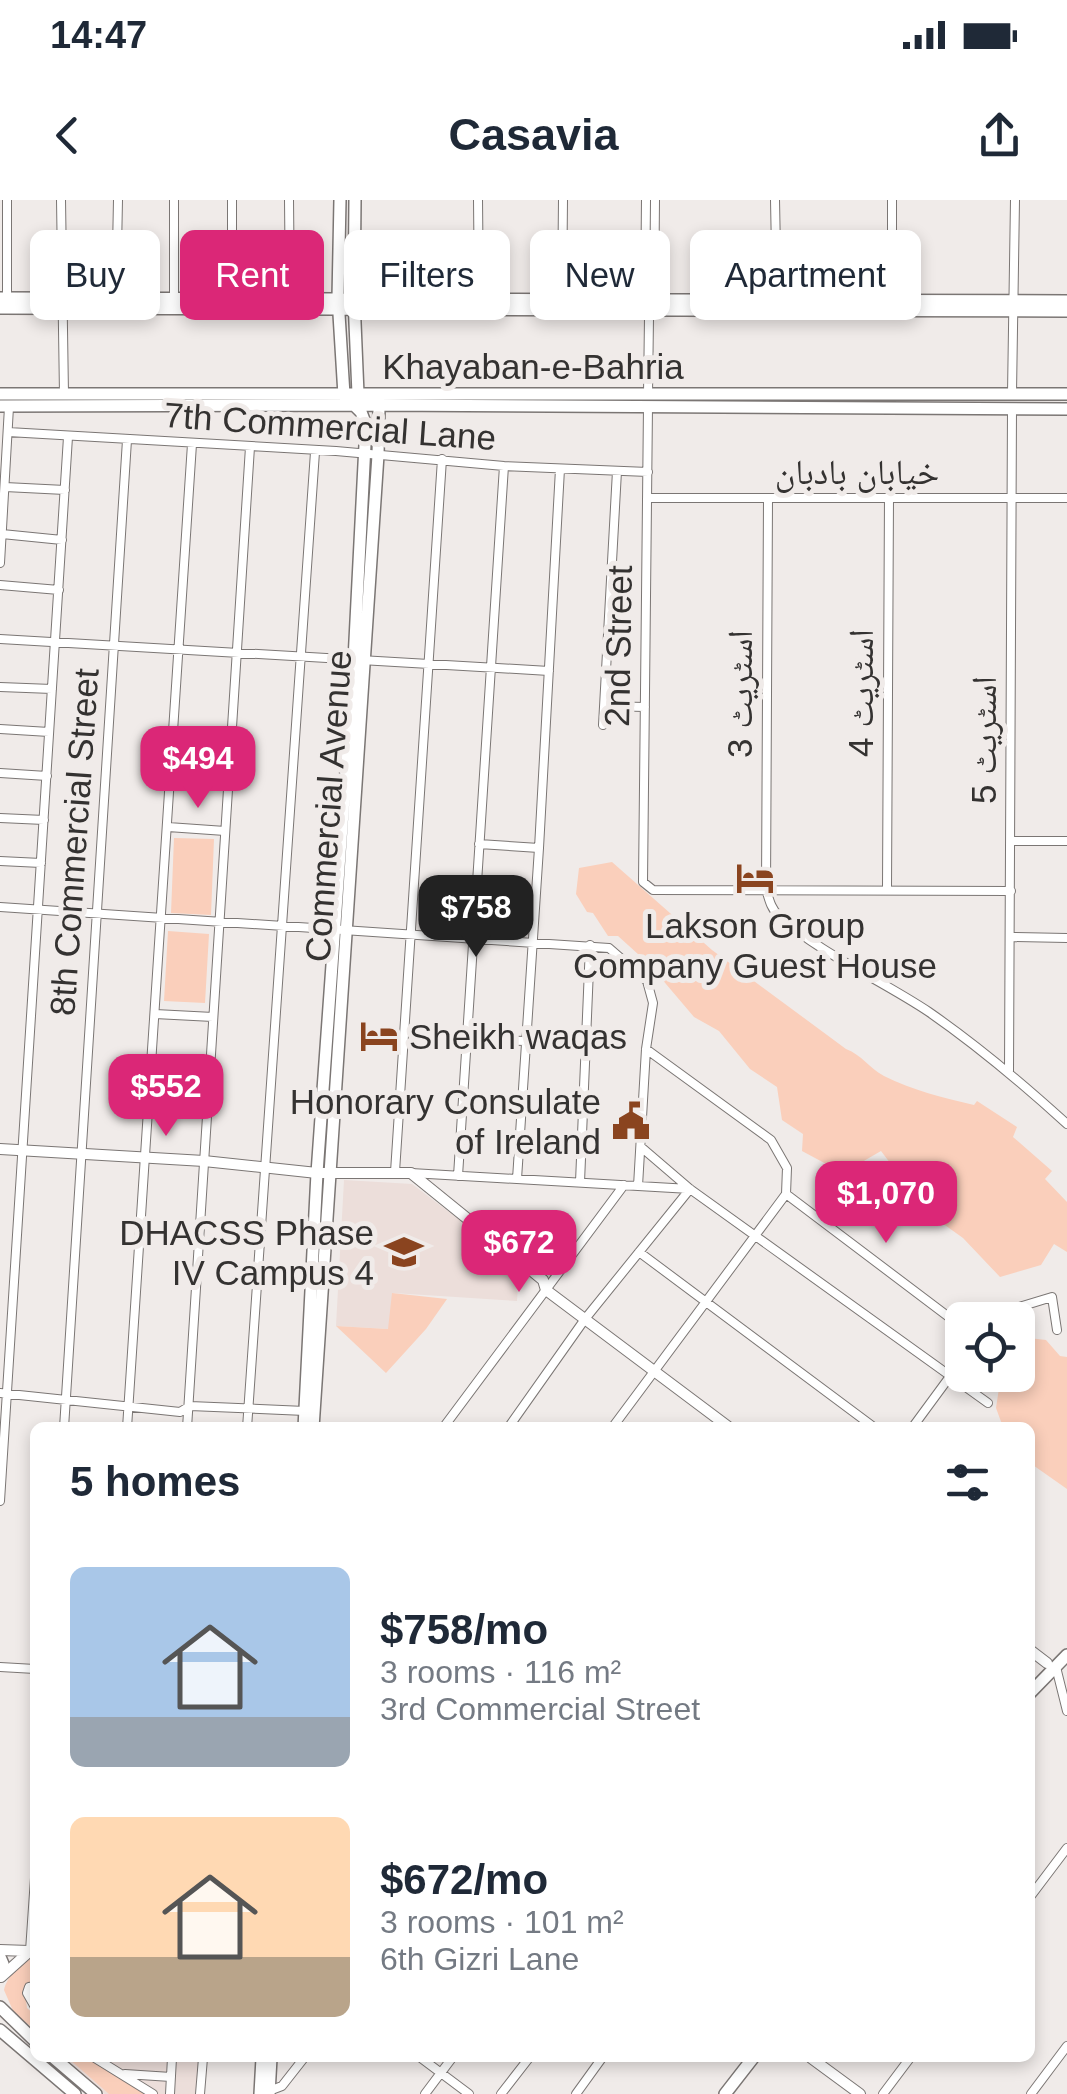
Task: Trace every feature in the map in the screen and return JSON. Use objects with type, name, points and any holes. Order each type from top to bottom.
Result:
[{"type":"main road","name":"Commercial Avenue","points":[[340,200],[343,378],[366,420],[372,454]]},
{"type":"main road","name":"Commercial Avenue","points":[[355,200],[355,230]]},
{"type":"main road","points":[[160,297],[180,298]]},
{"type":"main road","points":[[2,301],[30,302]]},
{"type":"main road","points":[[921,306],[1014,306],[1067,301]]},
{"type":"main road","points":[[324,302],[339,304]]},
{"type":"main road","points":[[324,304],[344,304]]},
{"type":"main road","points":[[1014,306],[1067,311]]},
{"type":"main road","name":"Commercial Avenue","points":[[352,398],[354,320]]},
{"type":"main road","points":[[325,394],[343,378]]},
{"type":"main road","name":"Khayaban-e-Bahria","points":[[0,394],[325,394],[378,405],[506,400]]},
{"type":"main road","name":"Khayaban-e-Bahria","points":[[4,406],[352,398],[648,400],[1067,394]]},
{"type":"main road","name":"Khayaban-e-Bahria","points":[[648,400],[1067,409]]},
{"type":"main road","name":"Commercial Avenue","points":[[304,1422],[378,405]]},
{"type":"main road","name":"Commercial Avenue","points":[[313,1422],[323,1172]]},
{"type":"main road","points":[[1035,1686],[1067,1646]]},
{"type":"main road","points":[[1035,1678],[1067,1655]]},
{"type":"main road","points":[[0,1953],[0,1977]]},
{"type":"main road","points":[[0,2008],[30,2037]]},
{"type":"main road","points":[[0,2030],[30,2056]]},
{"type":"main road","points":[[38,2062],[75,2094]]},
{"type":"main road","points":[[60,2062],[96,2094]]},
{"type":"main road","points":[[262,2062],[266,2093]]},
{"type":"main road","points":[[266,2093],[270,2062]]},
{"type":"main road","points":[[726,2094],[749,2062]]},
{"type":"main road","points":[[734,2094],[758,2062]]},
{"type":"street","points":[[2,301],[7,200]]},
{"type":"street","points":[[62,200],[62,230]]},
{"type":"street","points":[[117,230],[118,200]]},
{"type":"street","points":[[174,200],[174,297]]},
{"type":"street","points":[[232,200],[232,230]]},
{"type":"street","points":[[289,200],[289,230]]},
{"type":"street","points":[[478,200],[478,230]]},
{"type":"street","points":[[563,200],[563,230]]},
{"type":"street","points":[[646,200],[647,230]]},
{"type":"street","points":[[653,230],[655,200]]},
{"type":"street","points":[[775,200],[776,230]]},
{"type":"street","points":[[892,200],[892,230]]},
{"type":"street","points":[[1012,394],[1014,200]]},
{"type":"street","points":[[62,320],[64,394]]},
{"type":"street","name":"2nd Street","points":[[649,320],[642,876],[646,886],[654,890],[766,889]]},
{"type":"street","points":[[0,563],[8,432],[4,406]]},
{"type":"street","name":"اسٹریٹ 5","points":[[1009,1071],[1012,410]]},
{"type":"street","name":"7th Commercial Lane","points":[[8,432],[648,472]]},
{"type":"street","points":[[0,1502],[68,437]]},
{"type":"street","name":"8th Commercial Street","points":[[64,1422],[128,440]]},
{"type":"street","points":[[127,1422],[192,444]]},
{"type":"street","points":[[189,1422],[250,447]]},
{"type":"street","points":[[247,1422],[315,452]]},
{"type":"street","points":[[396,1172],[442,459]]},
{"type":"street","points":[[458,1176],[504,466]]},
{"type":"street","points":[[517,1179],[560,469]]},
{"type":"street","points":[[603,726],[616,471]]},
{"type":"street","points":[[5,486],[65,490]]},
{"type":"street","name":"اسٹریٹ 4","points":[[887,889],[889,496]]},
{"type":"street","name":"خیابان بادبان","points":[[648,498],[1067,498]]},
{"type":"street","name":"اسٹریٹ 3","points":[[766,889],[768,499]]},
{"type":"street","points":[[2,534],[62,540]]},
{"type":"street","points":[[0,585],[58,590]]},
{"type":"street","points":[[0,639],[549,671]]},
{"type":"street","points":[[0,687],[52,689]]},
{"type":"street","points":[[604,706],[644,707]]},
{"type":"street","points":[[0,729],[50,732]]},
{"type":"street","points":[[0,773],[46,776]]},
{"type":"street","points":[[0,818],[44,820]]},
{"type":"street","points":[[168,827],[226,831]]},
{"type":"street","points":[[1011,841],[1067,841]]},
{"type":"street","points":[[479,844],[540,848]]},
{"type":"street","points":[[0,861],[41,863]]},
{"type":"street","points":[[1011,891],[766,889],[776,914],[929,1012],[1009,1071],[1067,1124]]},
{"type":"street","points":[[0,907],[609,948],[647,981],[653,1003],[646,1049],[638,1186]]},
{"type":"street","points":[[1011,937],[1067,938]]},
{"type":"street","points":[[580,1182],[590,945]]},
{"type":"street","points":[[155,1014],[214,1017]]},
{"type":"street","points":[[466,1038],[525,1041]]},
{"type":"street","points":[[616,1422],[786,1194],[788,1168],[771,1140],[646,1049]]},
{"type":"street","points":[[641,1148],[690,1189],[945,1371]]},
{"type":"street","points":[[0,1149],[323,1172],[396,1172],[690,1189]]},
{"type":"street","points":[[410,1173],[543,1280],[546,1290],[722,1422]]},
{"type":"street","points":[[447,1422],[624,1185]]},
{"type":"street","points":[[512,1422],[585,1320],[690,1189]]},
{"type":"street","points":[[786,1194],[945,1314]]},
{"type":"street","points":[[639,1252],[867,1422]]},
{"type":"street","points":[[1034,1302],[1052,1296],[1057,1330]]},
{"type":"street","points":[[916,1422],[945,1382]]},
{"type":"street","points":[[974,1392],[988,1402]]},
{"type":"street","points":[[4,1393],[180,1412],[190,1406],[305,1410]]},
{"type":"street","points":[[1035,1653],[1051,1664],[1067,1711]]},
{"type":"street","points":[[0,1667],[30,1670]]},
{"type":"street","points":[[1035,1890],[1067,1848]]},
{"type":"street","points":[[0,1953],[30,1951]]},
{"type":"street","points":[[0,1977],[30,1953]]},
{"type":"street","points":[[1031,2094],[1065,2052]]},
{"type":"street","points":[[102,2062],[153,2094]]},
{"type":"street","points":[[170,2094],[172,2062]]},
{"type":"street","points":[[200,2094],[203,2062]]},
{"type":"street","points":[[266,2093],[282,2086],[301,2062]]},
{"type":"street","points":[[427,2062],[469,2094]]},
{"type":"street","points":[[426,2094],[449,2062]]},
{"type":"street","points":[[501,2094],[526,2062]]},
{"type":"street","points":[[576,2094],[599,2062]]},
{"type":"street","points":[[816,2062],[860,2094]]},
{"type":"street","points":[[883,2094],[907,2062]]},
{"type":"street","points":[[122,2074],[171,2078]]},
{"type":"shaded area","points":[[174,838],[214,839],[211,915],[171,913]]},
{"type":"shaded area","points":[[612,862],[712,950],[879,1073],[940,1096],[974,1105],[977,1101],[1017,1127],[1013,1137],[1052,1171],[1045,1179],[1067,1202],[1067,1252],[1054,1244],[1041,1265],[1000,1277],[963,1238],[928,1213],[881,1151],[843,1173],[802,1151],[803,1134],[782,1120],[777,1087],[750,1069],[719,1031],[694,1017],[649,964],[618,936],[608,936],[593,913],[587,912],[576,894],[579,868]]},
{"type":"shaded area","points":[[168,931],[209,934],[205,1003],[164,1001]]},
{"type":"shaded area","points":[[344,1180],[412,1184],[531,1274],[518,1286],[517,1301],[393,1293],[389,1329],[336,1326]]},
{"type":"shaded area","points":[[392,1293],[447,1299],[386,1373],[336,1326],[388,1329]]},
{"type":"shaded area","points":[[1035,1339],[1046,1340],[1060,1356],[1067,1357],[1067,1489],[1035,1467],[1035,1422],[1001,1422],[996,1408],[998,1392],[1035,1392]]},
{"type":"shaded area","points":[[30,1960],[30,1985],[25,1991],[30,2026],[14,2013],[4,1990],[14,1971]]},
{"type":"shaded area","points":[[67,2062],[200,2062],[197,2094],[105,2094]]},
{"type":"shaded area","points":[[73,2062],[95,2062],[149,2094],[109,2094]]},
{"type":"place","name":"Lakson Group Company Guest House","points":[[755,878]]},
{"type":"place","name":"Sheikh waqas","points":[[379,1036]]},
{"type":"place","name":"Honorary Consulate of Ireland","points":[[631,1121]]},
{"type":"place","name":"DHACSS Phase IV Campus 4","points":[[404,1252]]}]
